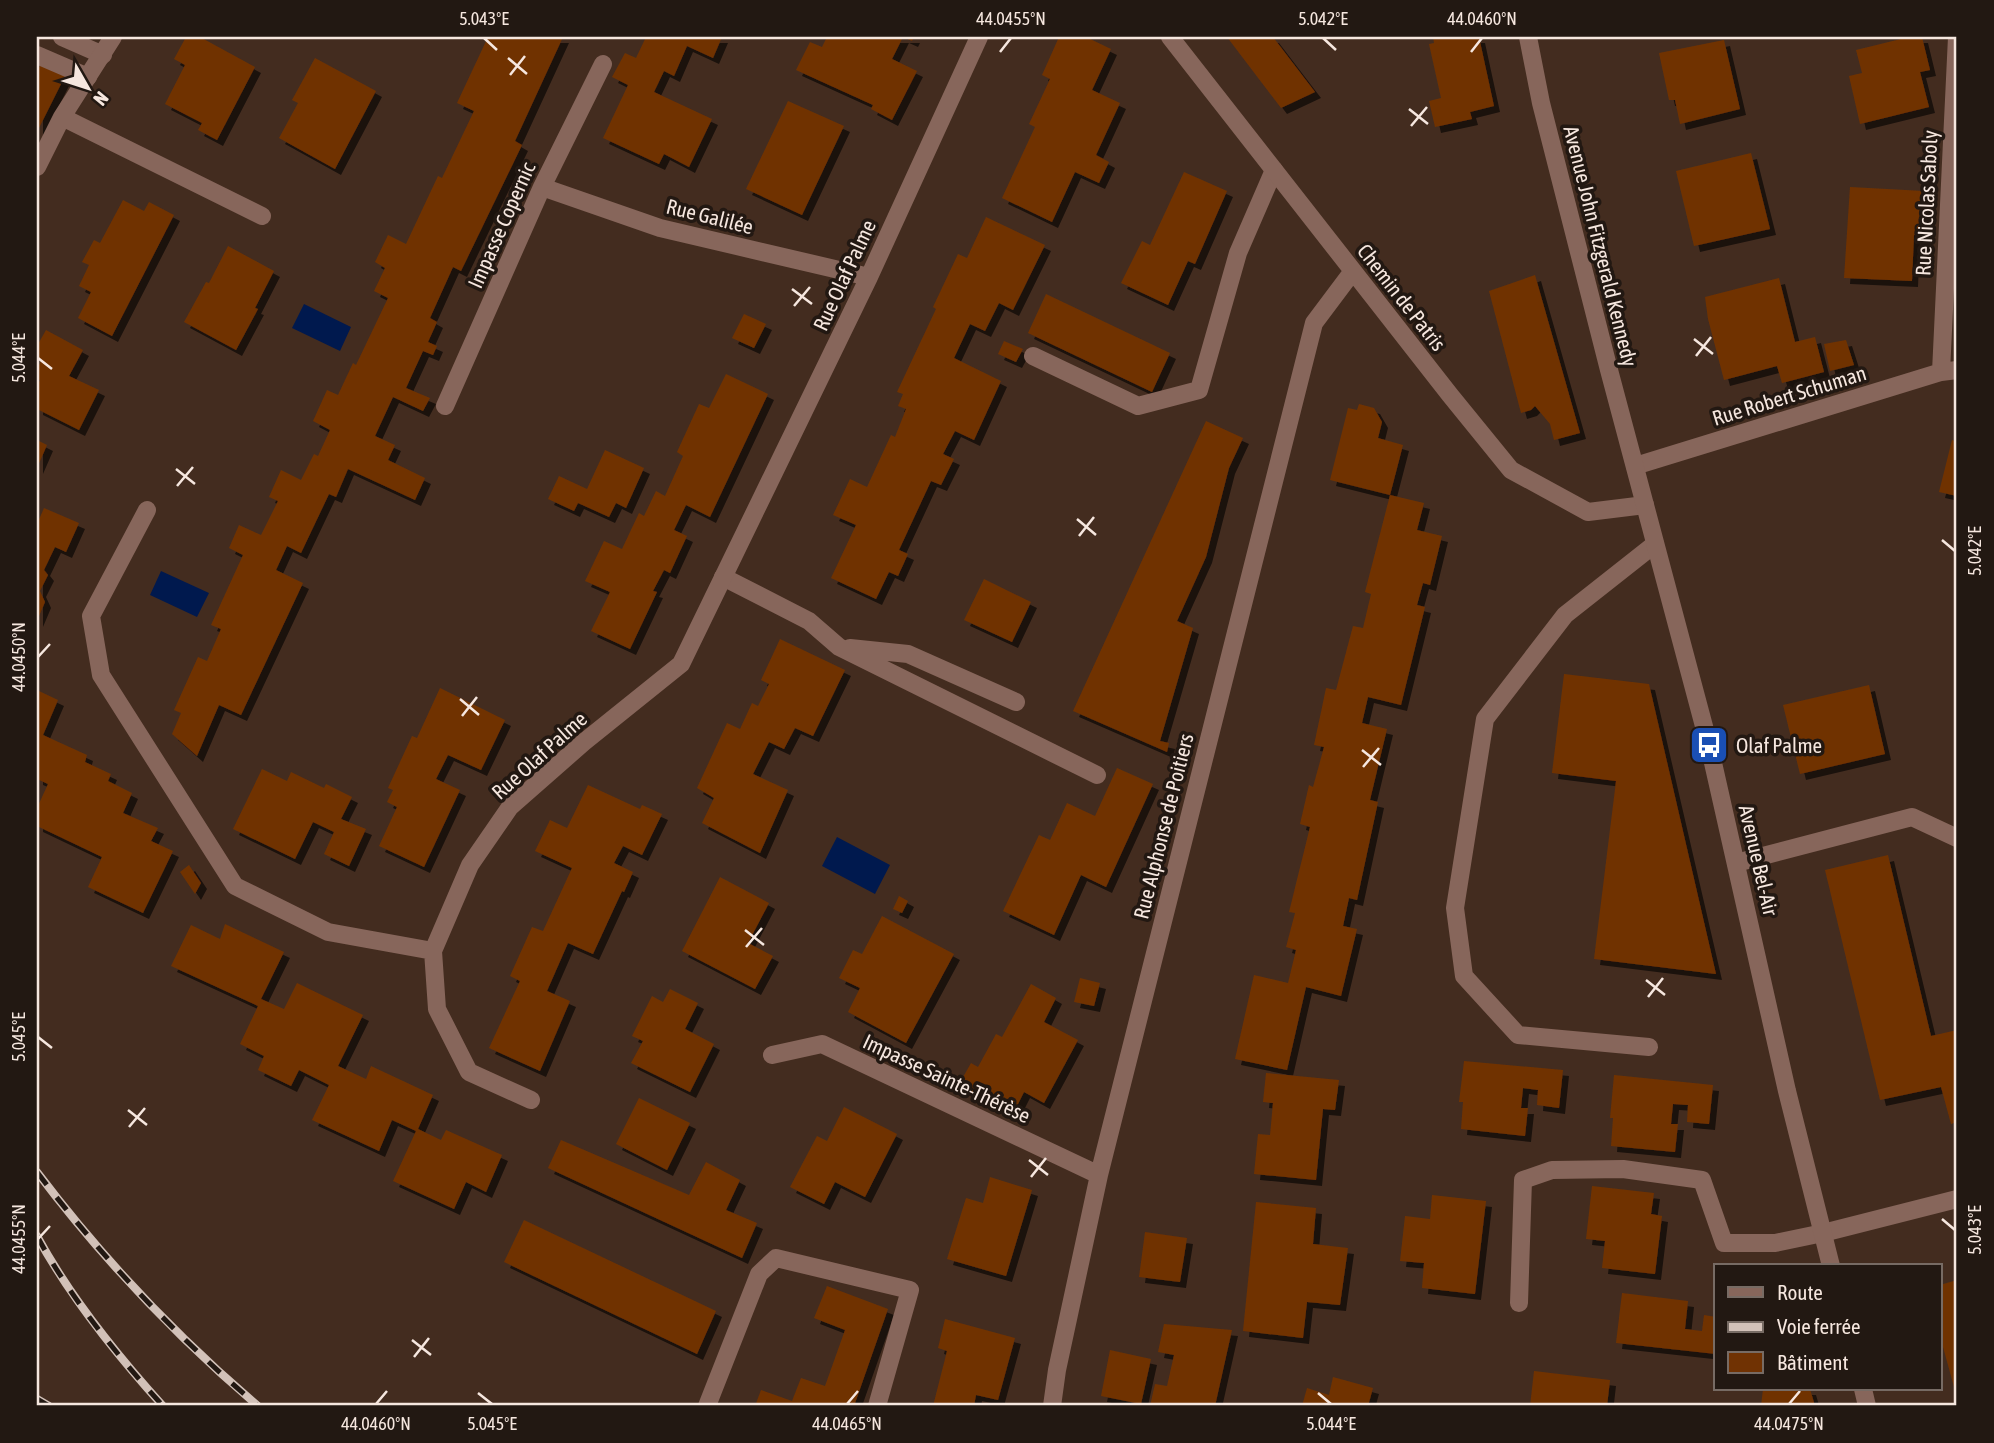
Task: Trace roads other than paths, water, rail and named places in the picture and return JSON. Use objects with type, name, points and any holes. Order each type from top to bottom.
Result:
[{"type":"street","points":[[62,37],[103,55]]},
{"type":"street","points":[[37,167],[62,117],[113,37]]},
{"type":"street","name":"Rue Olaf Palme","points":[[433,951],[470,865],[510,807],[584,742],[681,664],[869,277],[979,37]]},
{"type":"street","name":"Chemin de Patris","points":[[1170,37],[1511,470],[1588,512],[1645,505]]},
{"type":"street","name":"Avenue John Fitzgerald Kennedy","points":[[1528,37],[1541,103],[1635,466]]},
{"type":"street","name":"Rue Nicolas Saboly","points":[[1949,371],[1957,37]]},
{"type":"street","points":[[37,55],[88,77]]},
{"type":"street","name":"Impasse Copernic","points":[[445,406],[542,187],[603,64]]},
{"type":"street","points":[[62,117],[262,216]]},
{"type":"street","points":[[1033,356],[1138,406],[1199,390],[1238,253],[1274,170]]},
{"type":"street","name":"Rue Galilée","points":[[542,187],[660,228],[869,277]]},
{"type":"street","name":"Rue Alphonse de Poitiers","points":[[1052,1406],[1057,1370],[1099,1175],[1314,323],[1353,271]]},
{"type":"street","name":"Rue Robert Schuman","points":[[1635,466],[1949,371]]},
{"type":"street","name":"Avenue Bel-Air","points":[[1635,466],[1709,745],[1787,1091],[1831,1264]]},
{"type":"street","points":[[147,510],[91,616],[100,675],[235,886],[328,932],[433,951],[437,1009],[470,1072],[531,1100]]},
{"type":"street","points":[[1649,1046],[1518,1035],[1464,976],[1455,908],[1485,719],[1566,615],[1655,544]]},
{"type":"street","points":[[723,577],[809,621],[839,647],[1097,775]]},
{"type":"street","points":[[839,647],[908,654],[1016,702]]},
{"type":"street","points":[[1736,863],[1912,817],[1957,838]]},
{"type":"street","name":"Impasse Sainte-Thérèse","points":[[772,1055],[822,1044],[1099,1175]]},
{"type":"street","points":[[1519,1303],[1523,1180],[1552,1170],[1623,1169],[1702,1180],[1724,1243],[1775,1243],[1957,1199]]},
{"type":"street","points":[[706,1406],[759,1274],[776,1258],[910,1290],[877,1406]]},
{"type":"water","points":[[304,304],[351,327],[340,351],[292,328]]},
{"type":"water","points":[[161,571],[209,593],[197,617],[150,595]]},
{"type":"water","points":[[837,837],[890,865],[875,894],[822,866]]},
{"type":"railway","points":[[37,1172],[87,1235],[141,1295],[198,1352],[258,1406]]},
{"type":"railway","points":[[37,1236],[64,1281],[95,1324],[163,1406]]},
{"type":"railway","points":[[37,1399],[49,1406]]},
{"type":"place","name":"Olaf Palme","points":[[1709,745]]}]
